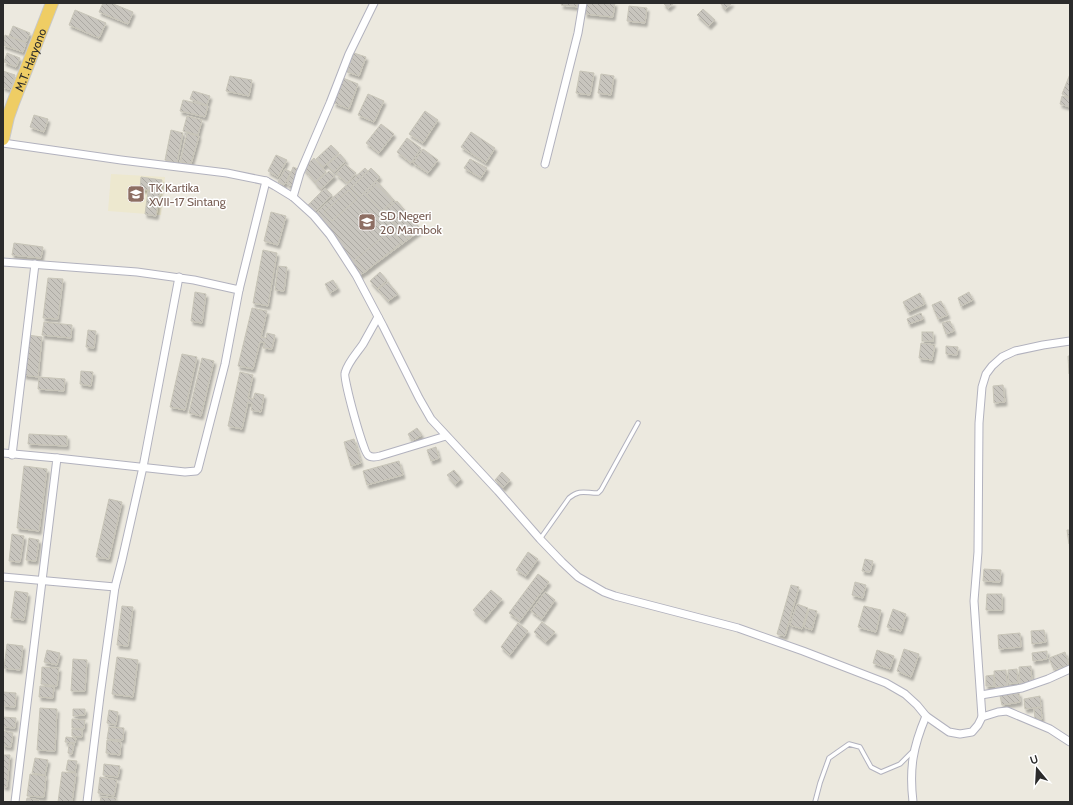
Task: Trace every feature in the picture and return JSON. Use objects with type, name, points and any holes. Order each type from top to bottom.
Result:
[{"type":"highway","name":"M.T. Haryono","points":[[3,139],[12,102],[52,3]]},
{"type":"street","points":[[293,197],[300,173],[332,97],[348,54],[374,3]]},
{"type":"street","points":[[545,164],[578,33],[583,3]]},
{"type":"street","points":[[3,143],[121,160],[198,168],[244,176],[266,182],[293,197],[314,216],[330,235],[356,275],[427,414],[540,539],[578,577],[604,592],[658,608],[738,628],[886,683],[905,694],[917,704],[926,716],[949,732],[960,734],[972,732],[982,717],[982,695],[974,601],[978,552],[979,423],[982,387],[986,374],[1002,357],[1015,351],[1070,341]]},
{"type":"street","points":[[3,453],[184,472],[192,472],[198,469],[224,371],[240,290],[266,182]]},
{"type":"street","points":[[3,262],[137,272],[179,277],[240,290]]},
{"type":"street","points":[[12,455],[35,264]]},
{"type":"street","points":[[87,802],[115,587],[143,468],[179,277]]},
{"type":"street","points":[[378,317],[363,344],[348,365],[344,375],[359,435],[366,453],[368,456],[380,456],[446,436]]},
{"type":"street","points":[[15,802],[57,458]]},
{"type":"street","points":[[3,577],[115,587]]},
{"type":"street","points":[[982,695],[1022,688],[1048,679],[1070,669]]},
{"type":"street","points":[[982,717],[1007,711],[1050,729],[1070,742]]},
{"type":"street","points":[[913,802],[911,783],[912,763],[917,736],[926,716]]},
{"type":"lane","points":[[540,539],[568,498],[575,492],[598,493],[601,490],[638,423]]},
{"type":"lane","points":[[815,802],[828,758],[849,744],[860,747],[871,767],[881,772],[900,764],[914,750]]},
{"type":"shaded area","name":"TK Kartika XVII-17 Sintang","points":[[111,174],[165,177],[161,215],[108,211]]},
{"type":"building","points":[[103,3],[111,3],[133,12],[128,24],[99,12]]},
{"type":"building","points":[[562,3],[580,3],[580,7],[561,5]]},
{"type":"building","points":[[586,3],[615,3],[613,17],[585,14]]},
{"type":"building","points":[[663,3],[674,3],[668,8]]},
{"type":"building","points":[[720,3],[732,3],[725,9]]},
{"type":"building","points":[[629,6],[647,8],[645,23],[627,21]]},
{"type":"building","points":[[703,9],[715,20],[709,26],[697,15]]},
{"type":"building","points":[[75,10],[106,23],[99,38],[69,25]]},
{"type":"building","points":[[13,26],[30,33],[26,42],[9,36]]},
{"type":"building","points":[[5,35],[26,43],[23,52],[3,45]]},
{"type":"building","points":[[7,53],[20,58],[16,67],[4,62]]},
{"type":"building","points":[[354,53],[366,57],[359,76],[347,72]]},
{"type":"building","points":[[3,71],[15,75],[11,90],[3,87]]},
{"type":"building","points":[[580,71],[594,73],[590,95],[576,93]]},
{"type":"building","points":[[601,74],[614,76],[611,95],[598,93]]},
{"type":"building","points":[[1070,74],[1070,97],[1062,94]]},
{"type":"building","points":[[230,76],[252,80],[249,96],[226,91]]},
{"type":"building","points":[[343,78],[358,84],[349,109],[334,103]]},
{"type":"building","points":[[193,91],[210,96],[207,105],[190,99]]},
{"type":"building","points":[[368,94],[384,101],[374,122],[358,115]]},
{"type":"building","points":[[1062,96],[1070,98],[1070,107],[1060,104]]},
{"type":"building","points":[[183,100],[208,106],[205,117],[180,111]]},
{"type":"building","points":[[425,111],[438,120],[423,143],[409,134]]},
{"type":"building","points":[[34,115],[48,119],[44,132],[30,127]]},
{"type":"building","points":[[187,116],[202,120],[198,135],[183,131]]},
{"type":"building","points":[[381,124],[394,134],[379,153],[366,143]]},
{"type":"building","points":[[171,130],[183,133],[177,163],[165,160]]},
{"type":"building","points":[[471,132],[495,148],[486,163],[461,147]]},
{"type":"building","points":[[187,133],[199,136],[191,164],[180,162]]},
{"type":"building","points":[[407,138],[421,148],[411,163],[397,152]]},
{"type":"building","points":[[331,145],[339,153],[323,167],[316,159]]},
{"type":"building","points":[[423,149],[438,160],[428,173],[413,163]]},
{"type":"building","points":[[340,154],[346,161],[334,172],[327,165]]},
{"type":"building","points":[[276,155],[287,160],[278,177],[268,171]]},
{"type":"building","points":[[314,158],[326,172],[315,182],[303,168]]},
{"type":"building","points":[[470,159],[487,168],[481,178],[464,168]]},
{"type":"building","points":[[345,164],[356,173],[347,183],[336,174]]},
{"type":"building","points":[[293,167],[298,169],[293,186],[287,184]]},
{"type":"building","name":"SD Negeri 20 Mambok","points":[[365,168],[421,230],[359,276],[315,214]]},
{"type":"building","points":[[371,168],[380,177],[360,197],[351,188]]},
{"type":"building","points":[[285,169],[291,172],[284,185],[278,182]]},
{"type":"building","points":[[329,171],[335,176],[321,189],[315,183]]},
{"type":"building","points":[[141,177],[162,180],[160,191],[140,189]]},
{"type":"building","points":[[376,184],[393,201],[382,211],[366,195]]},
{"type":"building","points":[[325,188],[332,195],[315,212],[308,205]]},
{"type":"building","points":[[349,190],[357,199],[332,221],[324,212]]},
{"type":"building","points":[[148,191],[160,193],[156,216],[145,214]]},
{"type":"building","points":[[397,201],[420,228],[407,239],[384,211]]},
{"type":"building","points":[[271,212],[286,216],[278,245],[264,241]]},
{"type":"building","points":[[391,230],[402,242],[365,272],[355,260]]},
{"type":"building","points":[[14,243],[43,247],[41,258],[12,255]]},
{"type":"building","points":[[263,250],[277,253],[268,306],[253,303]]},
{"type":"building","points":[[278,266],[287,267],[284,291],[275,290]]},
{"type":"building","points":[[380,272],[387,280],[377,289],[370,281]]},
{"type":"building","points":[[48,278],[63,279],[58,319],[43,318]]},
{"type":"building","points":[[333,280],[338,288],[330,293],[325,284]]},
{"type":"building","points":[[388,282],[398,294],[388,301],[378,289]]},
{"type":"building","points":[[195,292],[206,294],[202,323],[191,321]]},
{"type":"building","points":[[969,292],[973,300],[961,306],[958,298]]},
{"type":"building","points":[[920,293],[925,304],[908,312],[903,302]]},
{"type":"building","points":[[941,301],[948,315],[938,319],[932,305]]},
{"type":"building","points":[[252,308],[267,311],[261,337],[266,338],[267,333],[275,335],[272,349],[263,348],[265,343],[260,342],[253,369],[238,366]]},
{"type":"building","points":[[921,313],[923,319],[909,324],[907,319]]},
{"type":"building","points":[[950,321],[954,331],[946,334],[942,323]]},
{"type":"building","points":[[44,322],[72,325],[71,338],[42,335]]},
{"type":"building","points":[[88,330],[96,331],[94,348],[86,347]]},
{"type":"building","points":[[922,332],[933,332],[933,341],[922,341]]},
{"type":"building","points":[[28,335],[42,337],[38,377],[24,375]]},
{"type":"building","points":[[921,343],[935,345],[932,360],[919,358]]},
{"type":"building","points":[[946,346],[958,347],[957,355],[946,354]]},
{"type":"building","points":[[182,354],[197,357],[185,410],[170,407]]},
{"type":"building","points":[[1068,356],[1070,356],[1070,374],[1069,374]]},
{"type":"building","points":[[202,358],[214,361],[201,416],[189,413]]},
{"type":"building","points":[[81,371],[93,372],[91,386],[80,384]]},
{"type":"building","points":[[240,372],[253,375],[248,398],[253,399],[255,393],[264,395],[261,412],[251,410],[252,404],[248,402],[242,429],[228,426]]},
{"type":"building","points":[[39,377],[65,379],[64,391],[38,389]]},
{"type":"building","points":[[1003,385],[1005,402],[994,403],[993,386]]},
{"type":"building","points":[[417,428],[422,435],[412,441],[408,434]]},
{"type":"building","points":[[29,434],[67,436],[67,446],[28,444]]},
{"type":"building","points":[[354,439],[361,463],[351,466],[344,442]]},
{"type":"building","points":[[436,447],[439,458],[431,461],[427,450]]},
{"type":"building","points":[[399,461],[403,475],[367,485],[363,471]]},
{"type":"building","points":[[24,466],[47,469],[39,531],[17,528]]},
{"type":"building","points":[[454,470],[461,479],[455,484],[447,475]]},
{"type":"building","points":[[502,472],[510,480],[503,488],[495,480]]},
{"type":"building","points":[[109,499],[122,502],[109,559],[96,557]]},
{"type":"building","points":[[1067,530],[1070,530],[1070,544],[1069,544]]},
{"type":"building","points":[[12,534],[24,536],[20,562],[9,561]]},
{"type":"building","points":[[29,538],[39,540],[36,561],[26,560]]},
{"type":"building","points":[[528,552],[538,559],[526,576],[516,570]]},
{"type":"building","points":[[865,559],[873,561],[870,572],[862,571]]},
{"type":"building","points":[[984,569],[1001,570],[1000,582],[983,581]]},
{"type":"building","points":[[538,574],[549,582],[520,621],[509,613]]},
{"type":"building","points":[[855,582],[866,585],[863,598],[852,595]]},
{"type":"building","points":[[791,585],[799,587],[785,636],[777,634]]},
{"type":"building","points":[[491,590],[502,599],[484,620],[473,610]]},
{"type":"building","points":[[15,591],[28,593],[24,620],[11,618]]},
{"type":"building","points":[[545,592],[555,600],[542,619],[531,611]]},
{"type":"building","points":[[987,594],[1002,594],[1002,610],[986,610]]},
{"type":"building","points":[[797,604],[808,608],[802,629],[790,625]]},
{"type":"building","points":[[122,606],[133,607],[128,646],[117,645]]},
{"type":"building","points":[[864,606],[881,610],[876,632],[858,627]]},
{"type":"building","points":[[809,609],[817,611],[812,630],[804,627]]},
{"type":"building","points":[[893,609],[906,614],[901,631],[887,627]]},
{"type":"building","points":[[542,622],[555,632],[546,642],[534,632]]},
{"type":"building","points":[[518,623],[528,631],[510,655],[501,647]]},
{"type":"building","points":[[1044,630],[1046,642],[1032,644],[1031,631]]},
{"type":"building","points":[[1020,633],[1021,647],[999,649],[998,635]]},
{"type":"building","points":[[7,644],[23,646],[20,670],[4,668]]},
{"type":"building","points":[[904,649],[919,654],[911,677],[897,671]]},
{"type":"building","points":[[47,650],[60,653],[57,665],[44,662]]},
{"type":"building","points":[[877,650],[894,656],[890,669],[873,663]]},
{"type":"building","points":[[1047,651],[1047,659],[1033,661],[1032,653]]},
{"type":"building","points":[[1065,652],[1069,665],[1054,670],[1049,658]]},
{"type":"building","points":[[117,657],[138,660],[133,697],[112,694]]},
{"type":"building","points":[[73,659],[87,660],[85,691],[71,691]]},
{"type":"building","points":[[1031,666],[1032,683],[1020,684],[1019,667]]},
{"type":"building","points":[[42,667],[59,668],[57,686],[41,684]]},
{"type":"building","points":[[1017,669],[1018,683],[1009,683],[1008,670]]},
{"type":"building","points":[[1006,670],[1007,686],[995,687],[994,671]]},
{"type":"building","points":[[994,675],[994,686],[986,686],[986,676]]},
{"type":"building","points":[[40,686],[54,687],[53,698],[39,697]]},
{"type":"building","points":[[3,692],[16,693],[15,707],[3,706]]},
{"type":"building","points":[[1019,693],[1020,702],[1002,705],[1000,696]]},
{"type":"building","points":[[1040,696],[1041,707],[1025,709],[1024,699]]},
{"type":"building","points":[[40,708],[57,709],[55,751],[37,750]]},
{"type":"building","points":[[1034,708],[1041,708],[1042,719],[1035,719]]},
{"type":"building","points":[[73,709],[85,709],[85,715],[73,716]]},
{"type":"building","points":[[109,710],[118,712],[116,725],[107,723]]},
{"type":"building","points":[[3,717],[16,718],[15,728],[3,727]]},
{"type":"building","points":[[72,719],[85,720],[84,729],[72,728]]},
{"type":"building","points":[[109,727],[124,728],[123,740],[107,739]]},
{"type":"building","points":[[72,729],[82,730],[82,737],[72,736]]},
{"type":"building","points":[[3,731],[13,733],[11,747],[3,746]]},
{"type":"building","points":[[66,737],[76,738],[75,743],[65,742]]},
{"type":"building","points":[[107,740],[121,742],[120,755],[106,753]]},
{"type":"building","points":[[69,744],[74,744],[72,754],[68,753]]},
{"type":"building","points":[[3,755],[10,755],[7,787],[3,786]]},
{"type":"building","points":[[35,758],[48,760],[45,775],[32,773]]},
{"type":"building","points":[[68,760],[77,761],[75,772],[66,770]]},
{"type":"building","points":[[104,764],[120,766],[118,777],[103,775]]},
{"type":"building","points":[[62,772],[76,773],[72,802],[58,802]]},
{"type":"building","points":[[30,774],[46,776],[44,797],[27,796]]},
{"type":"building","points":[[100,777],[117,780],[114,796],[98,793]]},
{"type":"building","points":[[101,797],[116,798],[116,802],[100,802]]},
{"type":"building","points":[[27,798],[39,800],[38,802],[26,802]]},
{"type":"place","name":"TK Kartika XVII-17 Sintang","points":[[136,194]]},
{"type":"place","name":"SD Negeri 20 Mambok","points":[[367,222]]}]
